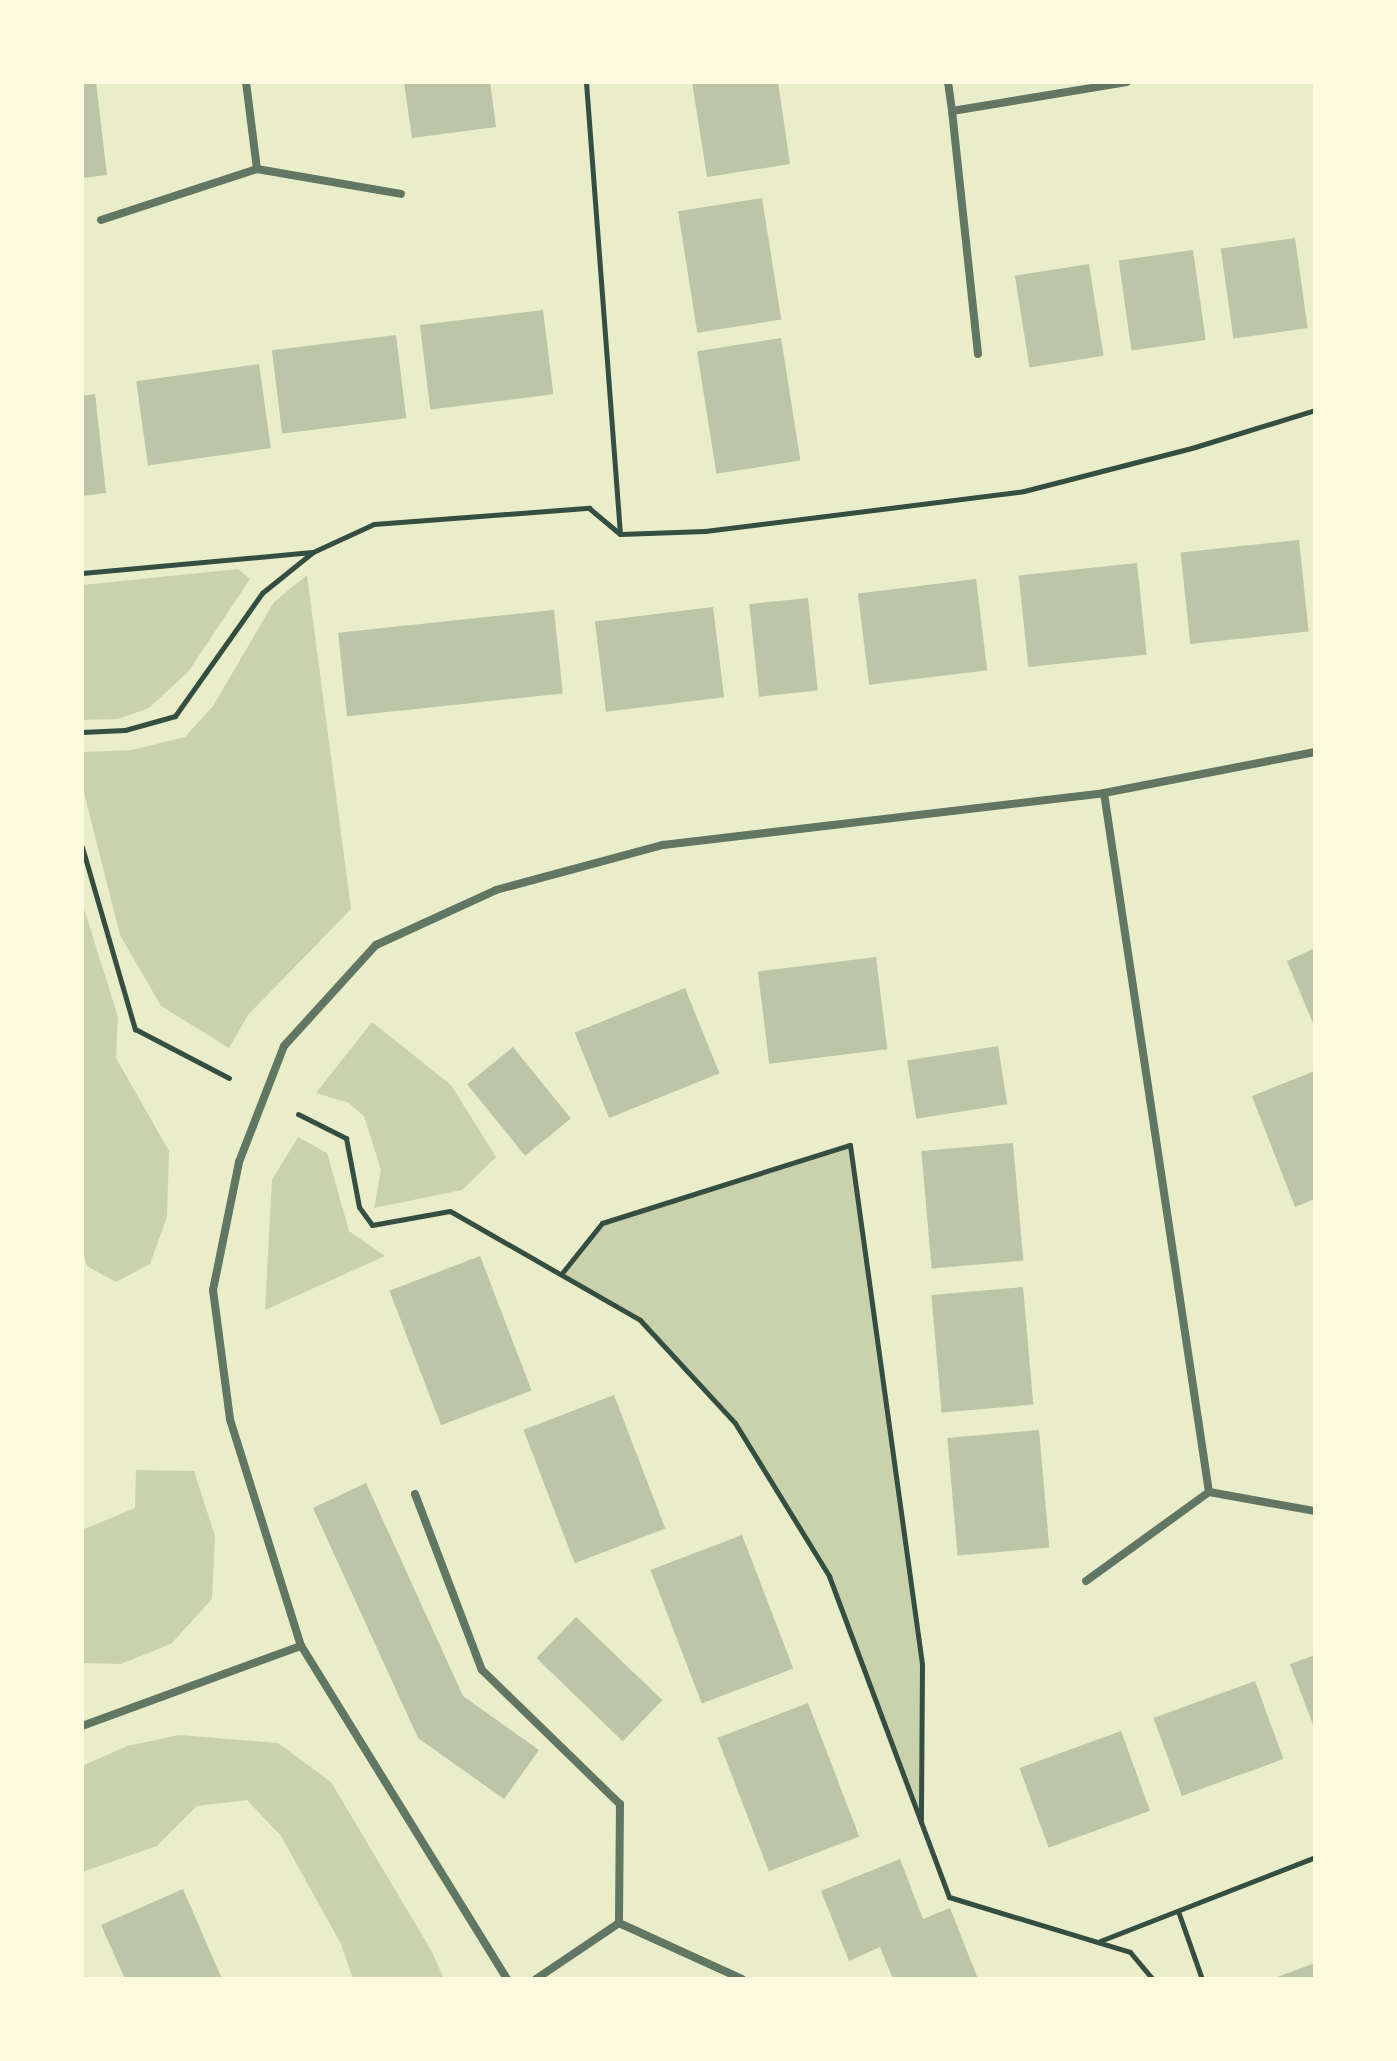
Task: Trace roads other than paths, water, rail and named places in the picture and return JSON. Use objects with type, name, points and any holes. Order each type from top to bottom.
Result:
[{"type":"street","points":[[246,82],[257,169]]},
{"type":"street","points":[[948,82],[978,354]]},
{"type":"street","points":[[952,111],[1127,82]]},
{"type":"street","points":[[101,220],[257,169],[401,194]]},
{"type":"street","points":[[507,1979],[301,1646],[230,1419],[213,1290],[239,1162],[284,1046],[376,945],[496,890],[663,845],[1104,793],[1315,752]]},
{"type":"street","points":[[1104,793],[1209,1492]]},
{"type":"street","points":[[1086,1581],[1209,1492],[1315,1511]]},
{"type":"street","points":[[415,1494],[482,1670],[620,1804],[619,1923]]},
{"type":"street","points":[[82,1726],[301,1646]]},
{"type":"street","points":[[536,1979],[619,1923]]},
{"type":"street","points":[[619,1923],[742,1979]]}]
